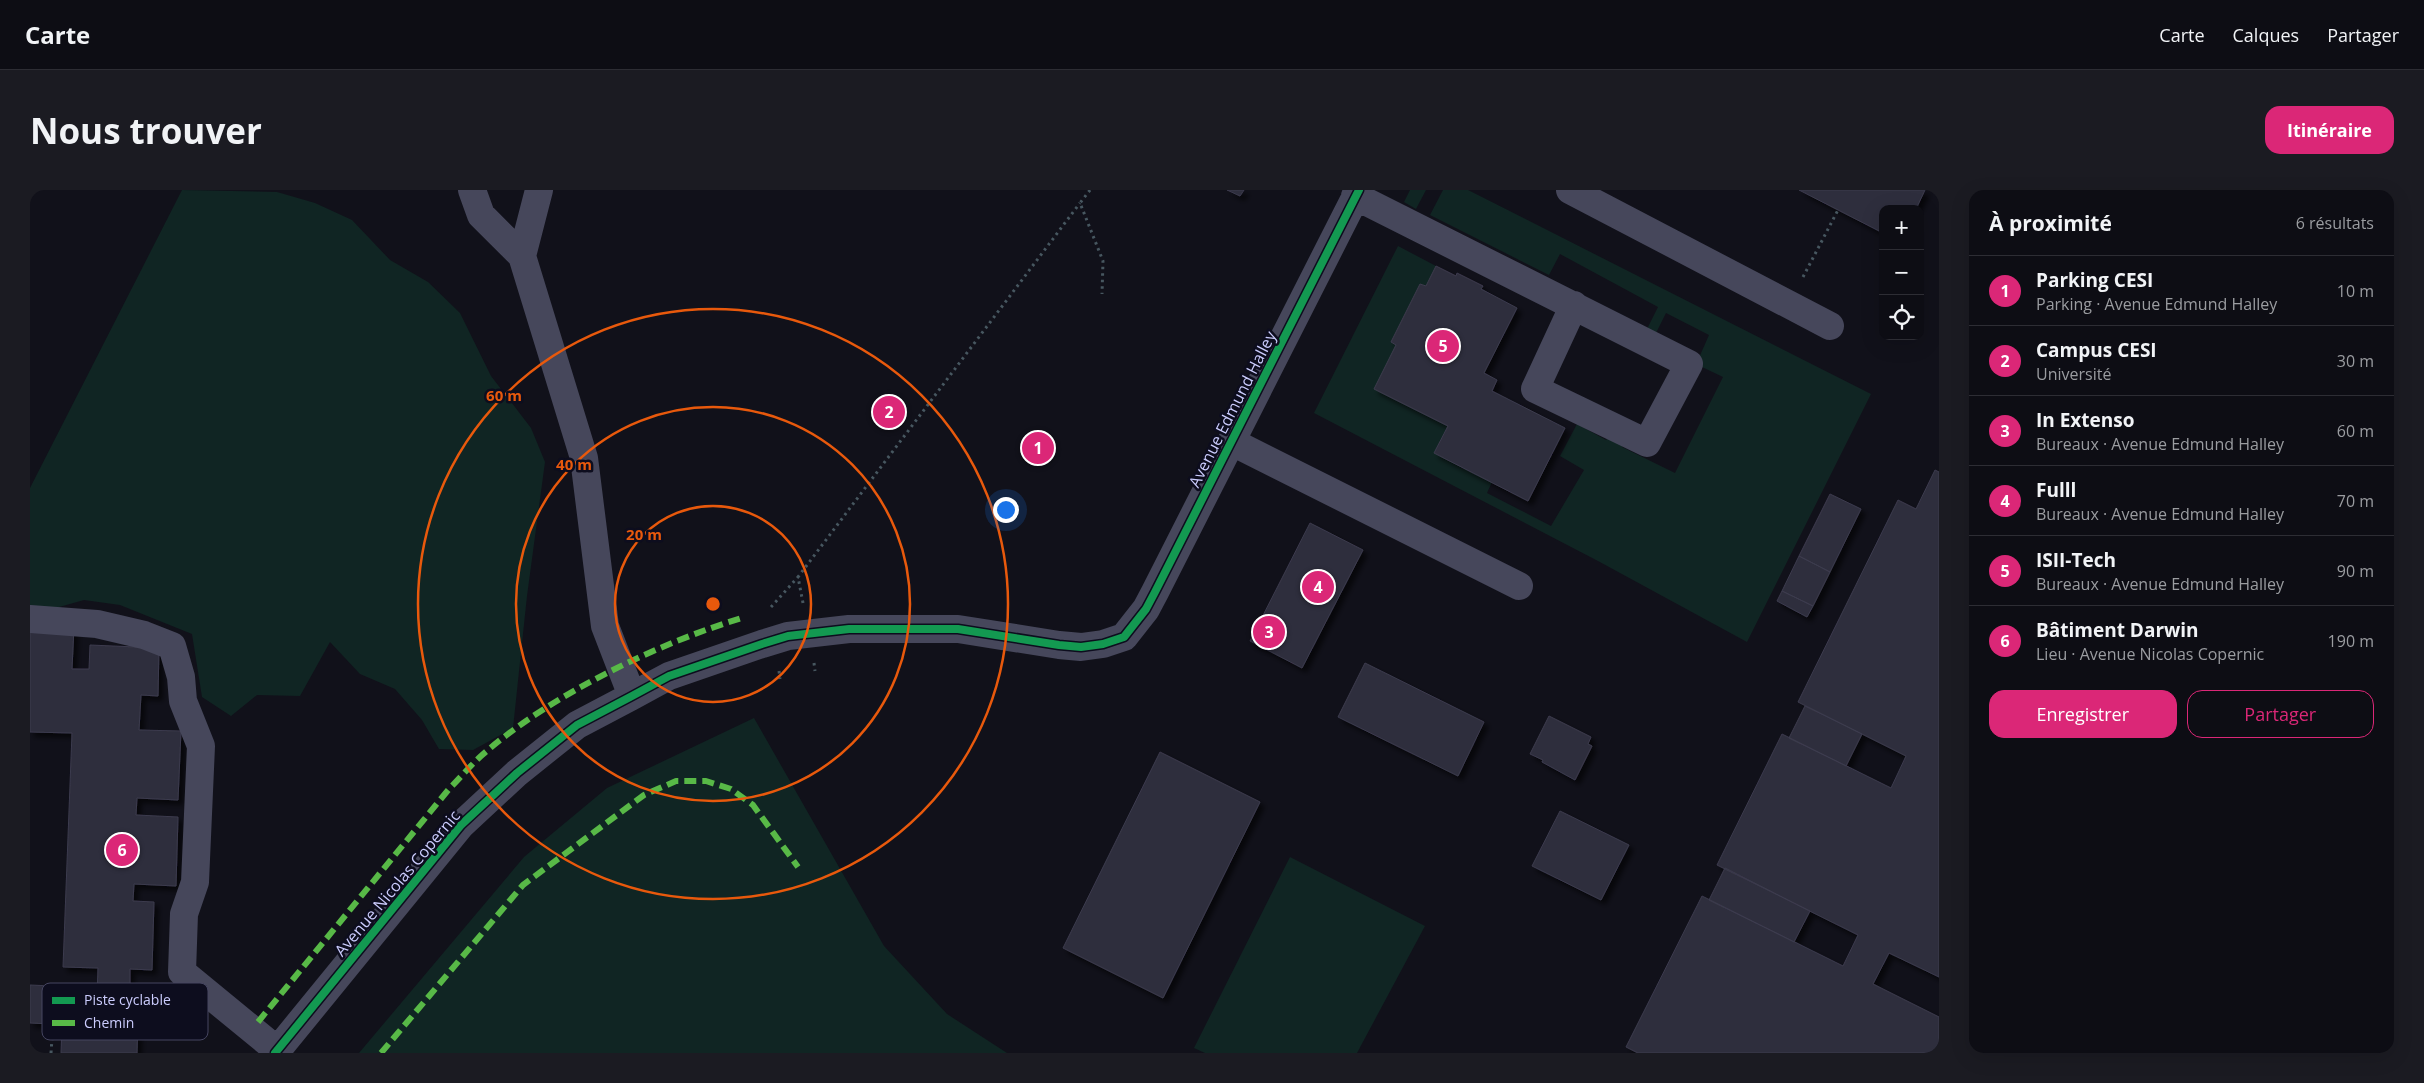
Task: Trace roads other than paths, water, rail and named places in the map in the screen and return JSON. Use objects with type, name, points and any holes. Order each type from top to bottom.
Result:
[{"type":"street","points":[[472,190],[482,215],[522,256],[584,458],[605,626],[632,696]]},
{"type":"street","points":[[522,256],[539,190]]},
{"type":"street","points":[[1570,190],[1830,326]]},
{"type":"street","points":[[1357,193],[1574,305],[1688,364],[1647,443],[1536,389],[1574,305]]},
{"type":"street","name":"Avenue Edmund Halley","points":[[1124,637],[1146,610],[1357,193]]},
{"type":"street","points":[[1232,442],[1519,586]]},
{"type":"street","points":[[30,619],[97,624],[144,635],[172,646],[181,677],[183,701],[201,746],[195,882],[184,914],[182,972],[196,983]]},
{"type":"street","name":"Avenue Nicolas Copernic","points":[[282,1050],[461,825],[517,773],[577,725],[669,676],[773,640],[849,629],[958,629],[1081,647],[1103,644],[1124,637]]},
{"type":"street","points":[[208,992],[282,1050]]},
{"type":"place","name":"ISII-Tech","points":[[1443,346]]},
{"type":"place","name":"Campus CESI","points":[[889,412]]},
{"type":"place","name":"Parking CESI","points":[[1038,448]]},
{"type":"place","name":"Fulll","points":[[1318,587]]},
{"type":"place","name":"In Extenso","points":[[1269,632]]},
{"type":"place","name":"Bâtiment Darwin","points":[[122,850]]}]
